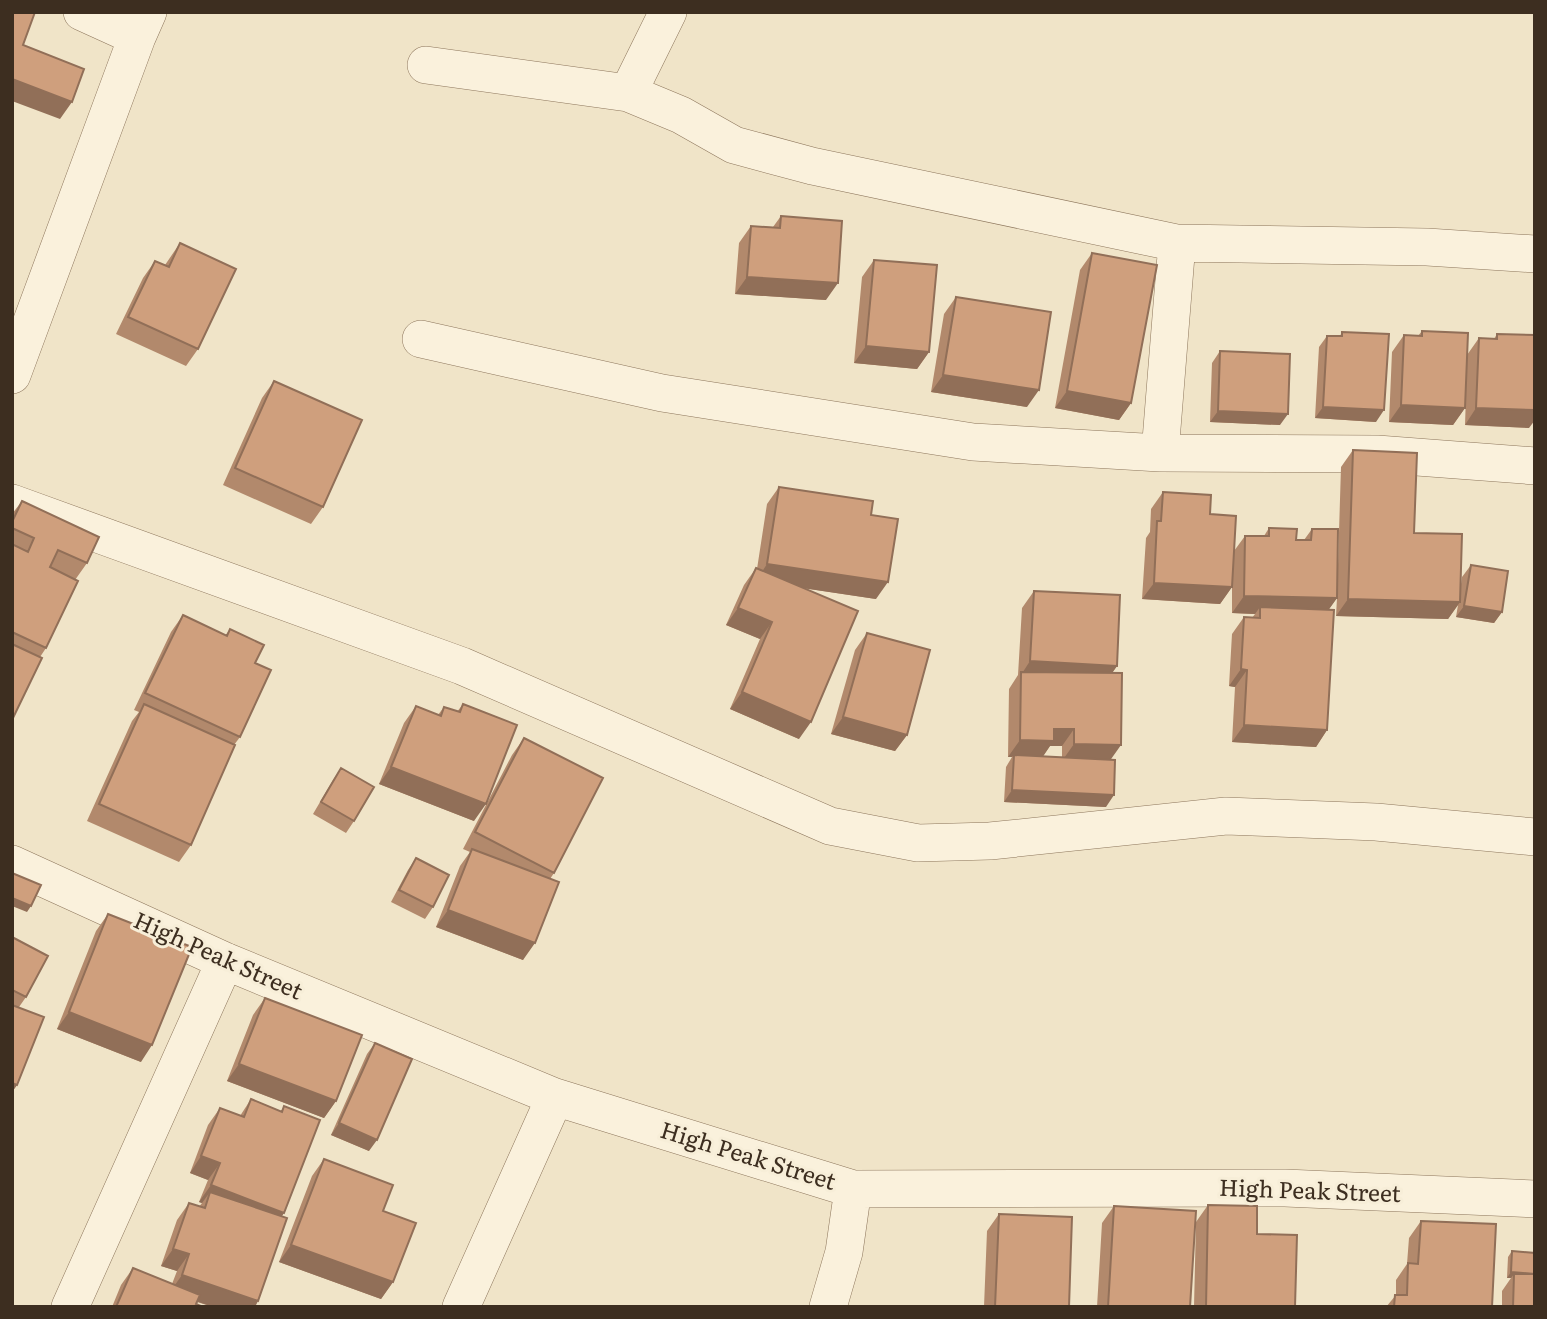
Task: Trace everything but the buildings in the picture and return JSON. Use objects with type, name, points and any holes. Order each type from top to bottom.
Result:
[{"type":"street","points":[[12,375],[142,25],[82,12]]},
{"type":"street","points":[[628,93],[668,12]]},
{"type":"street","points":[[426,65],[628,93],[681,114],[734,145],[812,166],[1177,243],[1427,247],[1535,254]]},
{"type":"street","points":[[1160,453],[1177,243]]},
{"type":"street","points":[[421,339],[662,393],[973,442],[1160,453],[1377,454],[1535,466]]},
{"type":"street","points":[[12,503],[462,666],[830,826],[918,843],[990,841],[1226,817],[1376,822],[1535,836]]},
{"type":"street","name":"High Peak Street","points":[[12,864],[225,961],[555,1097],[853,1189],[1285,1188],[1535,1199]]},
{"type":"street","points":[[70,1307],[225,961]]},
{"type":"street","points":[[461,1307],[555,1097]]},
{"type":"street","points":[[828,1307],[844,1251],[853,1189]]}]
